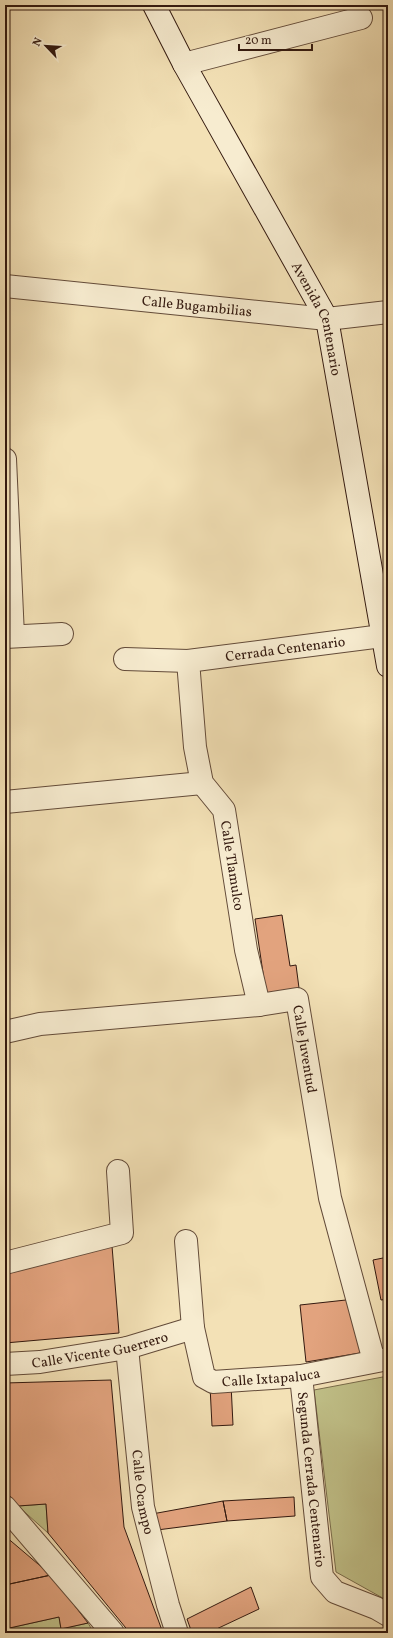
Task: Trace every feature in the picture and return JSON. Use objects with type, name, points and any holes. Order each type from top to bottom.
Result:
[{"type":"street","name":"Avenida Centenario","points":[[154,5],[184,64],[327,319],[388,666]]},
{"type":"street","points":[[184,64],[361,18]]},
{"type":"street","name":"Calle Bugambilias","points":[[5,286],[327,319],[388,312]]},
{"type":"street","points":[[5,460],[9,637],[62,634]]},
{"type":"street","name":"Cerrada Centenario","points":[[125,659],[188,661],[382,636]]},
{"type":"street","name":"Calle Tlamulco","points":[[188,661],[195,747],[202,783],[224,810],[246,950],[259,1005]]},
{"type":"street","points":[[5,802],[202,783]]},
{"type":"street","name":"Calle Juventud","points":[[5,1032],[40,1024],[259,1005],[297,999],[330,1198],[381,1360]]},
{"type":"street","points":[[5,1263],[122,1233],[118,1171]]},
{"type":"street","points":[[186,1241],[193,1328]]},
{"type":"street","name":"Calle Ixtapaluca","points":[[193,1328],[204,1377],[214,1382],[301,1376],[381,1360]]},
{"type":"street","name":"Calle Vicente Guerrero","points":[[5,1364],[40,1362],[127,1348],[193,1328]]},
{"type":"street","name":"Calle Ocampo","points":[[127,1348],[143,1507],[168,1605],[177,1633]]},
{"type":"street","name":"Segunda Cerrada Centenario","points":[[301,1376],[322,1577],[335,1592],[376,1608],[388,1615]]},
{"type":"street","points":[[7,1512],[114,1633]]},
{"type":"green space","points":[[388,1376],[388,1601],[336,1572],[314,1390]]},
{"type":"green space","points":[[46,1504],[48,1533],[18,1506]]},
{"type":"green space","points":[[59,1617],[61,1629],[88,1623],[94,1633],[5,1633],[5,1629]]},
{"type":"building","points":[[282,915],[290,966],[296,965],[299,988],[266,993],[255,919]]},
{"type":"building","points":[[112,1246],[119,1333],[5,1343],[5,1272]]},
{"type":"building","points":[[388,1257],[388,1299],[381,1300],[373,1260]]},
{"type":"building","points":[[355,1299],[366,1352],[306,1362],[300,1305]]},
{"type":"building","points":[[111,1380],[124,1527],[163,1633],[130,1633],[48,1533],[46,1504],[18,1506],[5,1490],[5,1383]]},
{"type":"building","points":[[231,1384],[233,1425],[212,1426],[210,1386]]},
{"type":"building","points":[[294,1497],[295,1516],[227,1521],[223,1501]]},
{"type":"building","points":[[223,1501],[227,1521],[157,1530],[152,1514]]},
{"type":"building","points":[[5,1536],[51,1575],[5,1585]]},
{"type":"building","points":[[51,1575],[88,1623],[61,1629],[59,1617],[5,1629],[5,1585]]},
{"type":"building","points":[[251,1587],[259,1609],[208,1633],[192,1633],[187,1619]]}]
